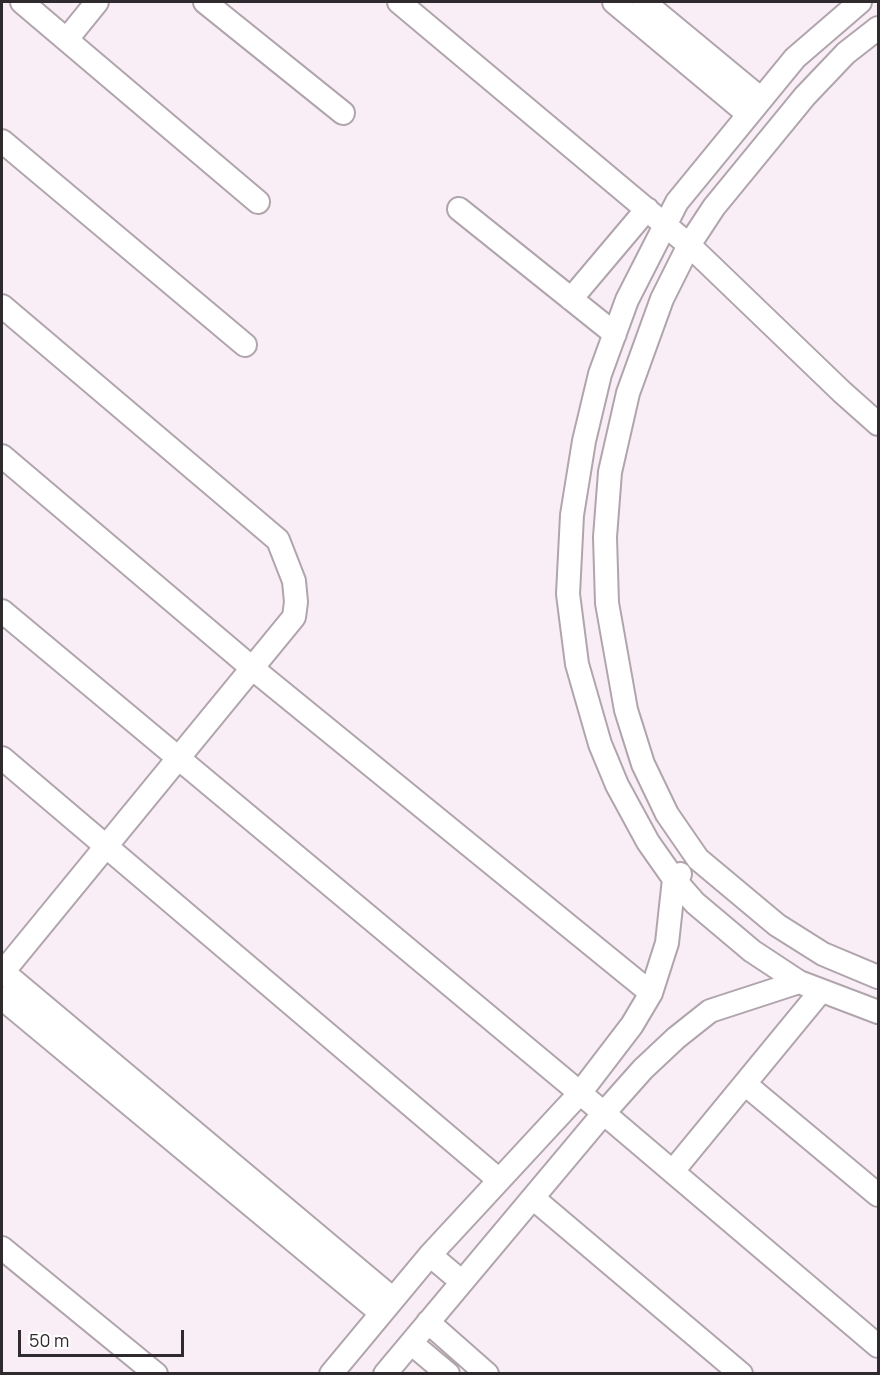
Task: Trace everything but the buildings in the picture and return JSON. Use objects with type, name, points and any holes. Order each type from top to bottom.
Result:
[{"type":"street","points":[[22,2],[258,202]]},
{"type":"street","points":[[67,39],[98,2]]},
{"type":"street","points":[[205,2],[343,113]]},
{"type":"street","points":[[399,2],[647,208],[879,424]]},
{"type":"street","points":[[614,2],[754,106]]},
{"type":"street","points":[[644,2],[754,106]]},
{"type":"street","points":[[859,2],[795,58],[677,202],[627,300],[600,374],[584,441],[571,537],[568,594],[577,664],[595,727],[617,785],[648,842],[675,879],[695,903],[752,951],[799,982],[879,1012]]},
{"type":"street","points":[[879,28],[846,53],[805,96],[714,207],[689,245],[662,299],[628,393],[610,472],[605,537],[607,603],[626,710],[643,764],[667,814],[698,859],[777,925],[823,954],[879,976]]},
{"type":"street","points":[[2,141],[245,345]]},
{"type":"street","points":[[571,299],[647,208]]},
{"type":"street","points":[[459,209],[615,334]]},
{"type":"street","points":[[2,306],[278,540],[294,581],[294,617],[2,971],[387,1306]]},
{"type":"street","points":[[2,456],[252,668],[651,993]]},
{"type":"street","points":[[571,537],[605,537]]},
{"type":"street","points":[[2,611],[580,1093],[879,1346]]},
{"type":"street","points":[[2,758],[499,1180]]},
{"type":"street","points":[[331,1374],[430,1255],[580,1093],[632,1025],[651,993],[667,943],[675,879],[698,859]]},
{"type":"street","points":[[385,1374],[643,1069],[676,1038],[710,1011],[799,982]]},
{"type":"street","points":[[672,1171],[821,991]]},
{"type":"street","points":[[2,998],[387,1306]]},
{"type":"street","points":[[745,1084],[879,1195]]},
{"type":"street","points":[[533,1198],[741,1374]]},
{"type":"street","points":[[2,1248],[156,1374]]},
{"type":"street","points":[[430,1255],[462,1281]]},
{"type":"street","points":[[428,1322],[487,1374]]},
{"type":"street","points":[[411,1342],[448,1374]]}]
